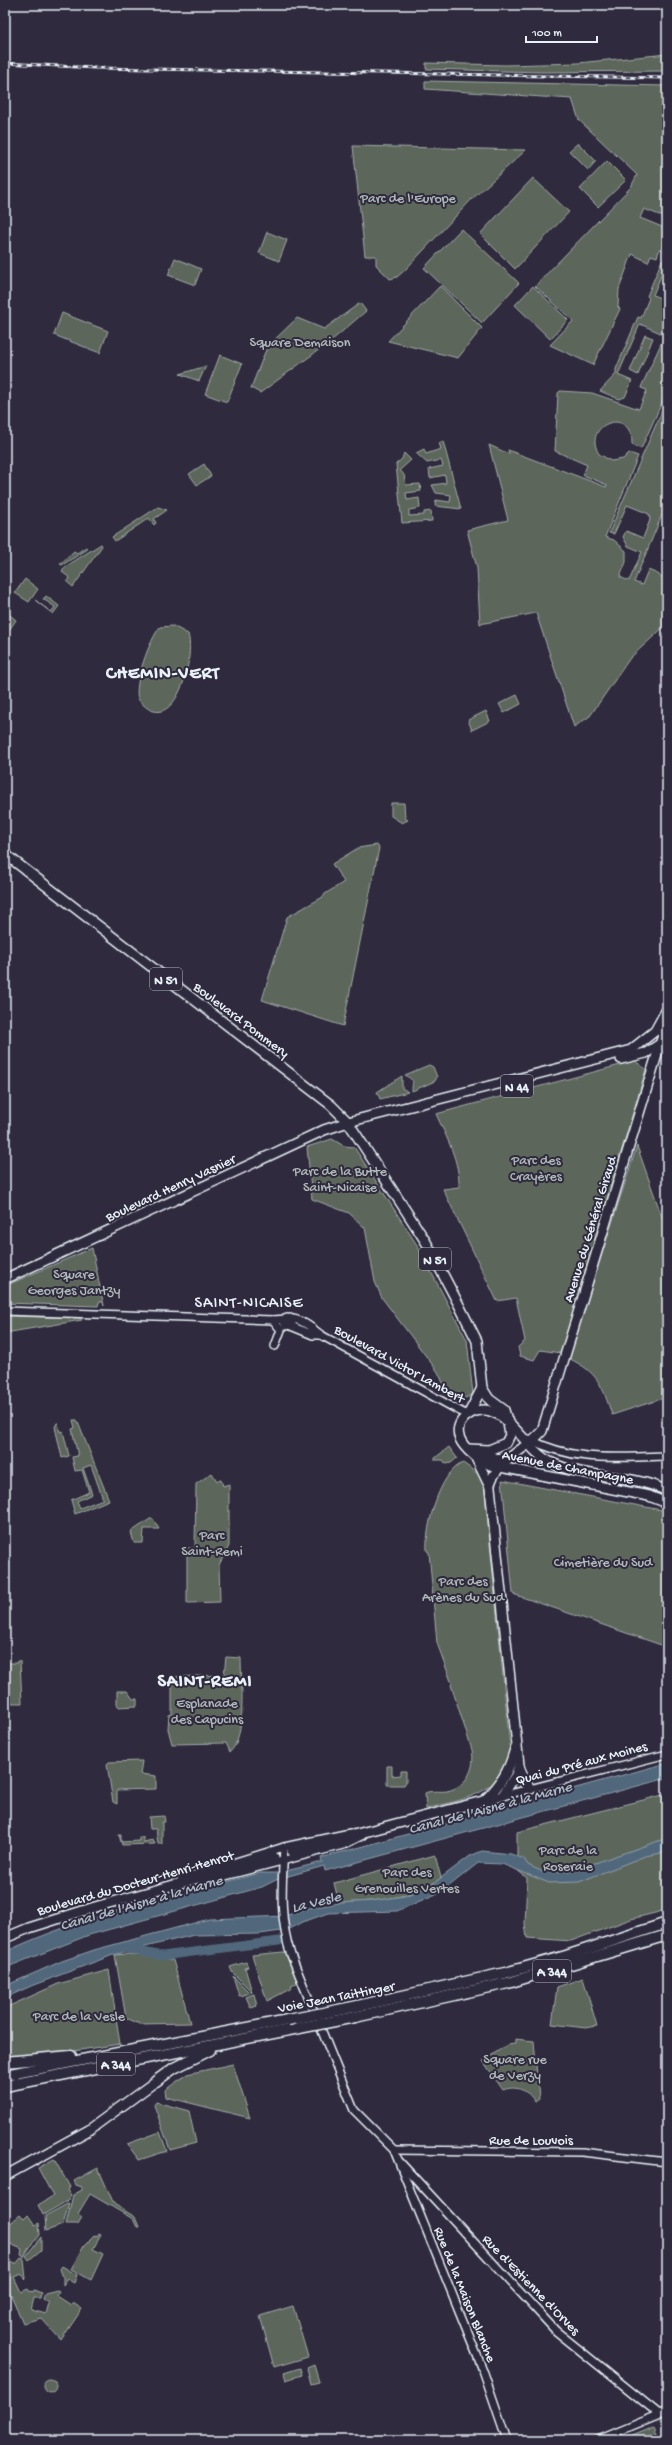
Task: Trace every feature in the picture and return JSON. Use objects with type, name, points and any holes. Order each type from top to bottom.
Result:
[{"type":"highway","name":"Voie Jean Taittinger","points":[[5,2086],[300,2028],[354,2012],[566,1956],[667,1923]]},
{"type":"highway","name":"Voie Jean Taittinger","points":[[5,2075],[288,2020],[354,2012],[508,1983],[667,1935]]},
{"type":"highway","points":[[156,2081],[189,2059],[227,2043]]},
{"type":"highway","points":[[5,2062],[92,2053],[108,2055]]},
{"type":"main road","name":"Boulevard Pommery","points":[[5,854],[329,1103],[348,1122]]},
{"type":"main road","name":"Boulevard Henry Vasnier","points":[[5,1279],[317,1133],[348,1122],[624,1052],[650,1037],[661,1022],[667,1009]]},
{"type":"main road","name":"Avenue du Général Giraud","points":[[531,1443],[542,1431],[667,1022]]},
{"type":"main road","name":"Boulevard Henry Vasnier","points":[[348,1122],[373,1122],[646,1053],[660,1044]]},
{"type":"main road","name":"N 51","points":[[348,1122],[426,1242],[477,1341],[482,1388]]},
{"type":"main road","points":[[471,1452],[489,1450],[502,1446],[509,1439],[508,1423],[504,1410],[489,1399],[482,1388],[468,1414],[461,1422],[459,1436],[471,1452],[490,1484],[516,1745],[519,1765],[524,1781],[531,1789]]},
{"type":"main road","points":[[468,1414],[482,1410],[491,1411],[508,1423]]},
{"type":"main road","name":"Avenue de Champagne","points":[[508,1423],[518,1434],[531,1443],[544,1459],[565,1468],[633,1481],[667,1491]]},
{"type":"main road","points":[[497,1466],[531,1443]]},
{"type":"main road","points":[[490,1484],[497,1466],[502,1446]]},
{"type":"main road","name":"Avenue de Champagne","points":[[471,1452],[497,1466],[649,1496],[667,1503]]},
{"type":"main road","points":[[485,1800],[502,1782],[510,1769],[516,1745]]},
{"type":"main road","points":[[288,1849],[372,1831],[502,1796],[516,1775],[519,1765]]},
{"type":"main road","name":"Boulevard du Docteur-Henri-Henrot","points":[[5,1938],[45,1923],[160,1888],[274,1857]]},
{"type":"main road","points":[[5,2176],[107,2119],[156,2081]]},
{"type":"street","points":[[5,1311],[273,1320],[280,1330],[274,1346]]},
{"type":"street","name":"Boulevard Victor Lambert","points":[[273,1320],[306,1323],[321,1335],[468,1414]]},
{"type":"street","points":[[531,1443],[579,1456],[667,1456]]},
{"type":"street","name":"Quai du Pré aux Moines","points":[[502,1796],[667,1754]]},
{"type":"street","points":[[160,1888],[183,1887],[283,1862],[343,1845],[372,1831]]},
{"type":"street","points":[[288,1849],[283,1862],[282,1885],[284,1934],[351,2103],[364,2122],[394,2150]]},
{"type":"street","points":[[160,1888],[181,1879],[288,1849]]},
{"type":"street","name":"Rue de la Maison Blanche","points":[[394,2150],[483,2370],[507,2440]]},
{"type":"street","name":"Rue de Louvois","points":[[394,2150],[582,2152],[667,2162]]},
{"type":"street","name":"Rue d'Estienne d'Orves","points":[[398,2160],[556,2331],[659,2414]]},
{"type":"street","points":[[598,2440],[667,2411]]},
{"type":"green space","points":[[667,54],[667,71],[541,72],[426,69],[426,63],[505,65],[578,63]]},
{"type":"green space","points":[[425,81],[667,86],[667,218],[644,209],[640,218],[667,229],[667,243],[659,251],[657,257],[651,255],[648,262],[632,254],[619,289],[618,307],[620,309],[593,365],[550,345],[573,321],[535,286],[631,187],[637,175],[579,120],[572,99],[425,89]]},
{"type":"green space","points":[[578,143],[596,161],[588,170],[569,151]]},
{"type":"green space","name":"Parc de l'Europe","points":[[353,146],[526,150],[471,200],[405,270],[397,277],[390,279],[376,265],[376,256],[365,256]]},
{"type":"green space","points":[[607,161],[626,180],[598,207],[580,189]]},
{"type":"green space","points":[[533,178],[569,212],[515,269],[480,234]]},
{"type":"green space","points":[[461,229],[519,283],[482,323],[424,268]]},
{"type":"green space","points":[[267,232],[287,240],[279,261],[259,253]]},
{"type":"green space","points":[[175,258],[201,269],[195,285],[168,275]]},
{"type":"green space","points":[[662,260],[667,260],[667,266],[665,266],[653,295],[667,301],[667,391],[641,449],[632,445],[632,437],[630,432],[619,422],[612,422],[599,430],[596,436],[595,445],[599,454],[611,461],[623,459],[629,453],[638,456],[605,537],[614,540],[626,551],[626,562],[620,577],[629,581],[642,552],[628,546],[623,537],[626,531],[643,538],[650,520],[649,514],[627,505],[614,534],[609,533],[667,399],[667,514],[662,515],[634,582],[642,585],[648,570],[658,574],[667,583],[667,624],[630,658],[590,716],[574,727],[536,613],[480,624],[477,568],[467,530],[508,520],[489,445],[509,454],[508,450],[606,487],[607,485],[583,475],[587,465],[555,451],[558,393],[560,391],[592,393],[639,409],[647,390],[641,388],[642,385],[665,335],[640,324],[618,375],[632,381],[625,397],[619,399],[600,391],[616,374],[616,369],[638,317],[641,318],[649,298],[647,296]]},
{"type":"green space","points":[[440,286],[482,328],[458,358],[388,341]]},
{"type":"green space","points":[[533,286],[568,320],[550,339],[515,305]]},
{"type":"green space","name":"Square Demaison","points":[[360,303],[366,311],[331,341],[260,393],[251,388],[267,347],[297,318],[324,329]]},
{"type":"green space","points":[[62,313],[108,331],[100,353],[54,335]]},
{"type":"green space","points":[[645,335],[653,338],[638,375],[630,371]]},
{"type":"green space","points":[[220,355],[242,364],[227,402],[205,394]]},
{"type":"green space","points":[[206,366],[199,381],[180,374]]},
{"type":"green space","points":[[443,441],[461,509],[435,506],[436,500],[450,502],[451,495],[436,493],[432,485],[446,483],[445,475],[430,478],[429,469],[443,466],[441,460],[427,463],[416,453],[424,449],[426,454],[441,449],[439,443]]},
{"type":"green space","points":[[404,453],[411,460],[400,470],[404,475],[406,485],[420,484],[421,491],[406,493],[407,500],[419,498],[420,508],[409,510],[409,516],[424,515],[424,512],[431,511],[432,521],[402,523],[396,464],[402,459]]},
{"type":"green space","points":[[204,464],[211,476],[197,485],[189,474]]},
{"type":"green space","points":[[158,507],[167,510],[154,519],[156,523],[154,525],[149,518],[115,541],[112,537]]},
{"type":"green space","points":[[101,544],[102,546],[73,587],[67,582],[70,578],[62,572],[65,567]]},
{"type":"green space","points":[[86,547],[88,549],[62,565],[60,564],[74,551],[77,553]]},
{"type":"green space","points":[[25,579],[38,589],[29,602],[15,593]]},
{"type":"green space","points":[[46,596],[59,606],[53,614],[35,600],[51,612],[55,607],[43,599]]},
{"type":"green space","points":[[5,611],[16,620],[5,636]]},
{"type":"green space","points":[[173,626],[188,634],[190,646],[185,677],[179,692],[171,704],[162,711],[151,710],[138,699],[137,692],[140,673],[147,651],[160,627]]},
{"type":"green space","points":[[517,695],[521,704],[504,713],[499,704]]},
{"type":"green space","points":[[486,711],[490,721],[472,730],[468,720]]},
{"type":"green space","points":[[391,803],[404,803],[405,818],[408,820],[402,823],[391,816]]},
{"type":"green space","points":[[377,845],[379,848],[343,1026],[262,1000],[287,917],[323,897],[325,894],[344,882],[332,864],[358,848]]},
{"type":"green space","name":"Parc des Crayères","points":[[635,1061],[646,1069],[561,1353],[540,1350],[534,1360],[520,1356],[518,1347],[525,1341],[516,1298],[497,1301],[443,1189],[459,1187],[459,1178],[452,1149],[436,1114]]},
{"type":"green space","points":[[429,1065],[433,1067],[437,1077],[435,1081],[412,1091],[413,1081],[405,1075]]},
{"type":"green space","points":[[402,1076],[402,1088],[408,1092],[380,1099],[377,1092]]},
{"type":"green space","name":"Parc de la Butte Saint-Nicaise","points":[[332,1139],[344,1146],[354,1147],[417,1245],[467,1340],[473,1394],[460,1401],[449,1396],[438,1372],[382,1298],[375,1282],[365,1228],[349,1213],[312,1199],[307,1147]]},
{"type":"green space","points":[[637,1146],[667,1231],[667,1397],[612,1415],[598,1380],[578,1363],[568,1358]]},
{"type":"green space","name":"Square Georges Jantzy","points":[[92,1248],[104,1306],[103,1302],[99,1302],[98,1306],[5,1303],[5,1286]]},
{"type":"green space","points":[[5,1316],[80,1318],[82,1320],[5,1333]]},
{"type":"green space","points":[[73,1420],[77,1420],[109,1500],[75,1514],[71,1500],[89,1492],[82,1470],[75,1471],[72,1457],[78,1456],[72,1429],[75,1428]],"holes":[[[91,1465],[103,1499],[80,1508],[77,1501],[92,1494],[83,1468]]]},
{"type":"green space","points":[[57,1423],[60,1432],[63,1431],[69,1456],[62,1458],[55,1427]]},
{"type":"green space","points":[[449,1447],[457,1458],[451,1463],[446,1464],[443,1460],[435,1460],[435,1458]]},
{"type":"green space","name":"Parc des Arènes du Sud","points":[[463,1463],[481,1476],[484,1483],[510,1747],[506,1763],[499,1776],[491,1785],[480,1792],[455,1802],[426,1809],[425,1793],[447,1791],[459,1786],[471,1770],[473,1757],[451,1685],[452,1684],[437,1643],[429,1552],[427,1551],[428,1529],[435,1502],[447,1477],[454,1468]]},
{"type":"green space","name":"Parc Saint-Remi","points":[[212,1473],[217,1481],[221,1480],[223,1486],[229,1484],[229,1546],[219,1565],[220,1602],[187,1603],[187,1548],[195,1548],[196,1484]]},
{"type":"green space","name":"Cimetière du Sud","points":[[502,1480],[667,1511],[667,1647],[513,1594]]},
{"type":"green space","points":[[150,1519],[153,1519],[159,1529],[144,1529],[143,1543],[134,1543],[131,1532]]},
{"type":"green space","name":"Esplanade des Capucins","points":[[226,1657],[241,1658],[242,1708],[239,1734],[235,1744],[230,1752],[226,1743],[172,1744],[168,1729],[169,1715],[172,1714],[172,1677],[224,1675]]},
{"type":"green space","points":[[17,1661],[20,1661],[22,1703],[5,1703],[5,1663],[17,1663]]},
{"type":"green space","points":[[117,1691],[127,1691],[133,1699],[137,1699],[137,1706],[117,1707]]},
{"type":"green space","points":[[142,1761],[140,1774],[156,1776],[156,1789],[117,1790],[117,1804],[113,1802],[107,1764],[109,1762]]},
{"type":"green space","points":[[387,1766],[392,1766],[392,1776],[401,1775],[401,1771],[406,1771],[406,1782],[404,1785],[387,1785]]},
{"type":"green space","name":"Parc de la Roseraie","points":[[667,1794],[667,1910],[631,1919],[571,1941],[527,1938],[525,1924],[527,1878],[517,1870],[517,1832]]},
{"type":"green space","points":[[164,1816],[165,1822],[162,1822],[162,1844],[158,1844],[156,1829],[150,1829],[149,1817]]},
{"type":"green space","points":[[139,1837],[143,1837],[143,1842],[153,1840],[155,1844],[122,1845],[121,1842],[139,1841]]},
{"type":"green space","name":"Parc des Grenouilles Vertes","points":[[435,1855],[441,1878],[417,1891],[379,1900],[339,1903],[334,1883]]},
{"type":"green space","points":[[286,1953],[299,1983],[291,1986],[292,1988],[267,2001],[252,1955]]},
{"type":"green space","points":[[129,1954],[173,1960],[190,2023],[140,2024],[126,2018],[115,1955]]},
{"type":"green space","points":[[246,1962],[248,1967],[245,1968],[252,1992],[232,1972],[230,1967]]},
{"type":"green space","name":"Parc de la Vesle","points":[[109,1970],[120,2044],[26,2058],[5,2058],[5,2008],[58,1984]]},
{"type":"green space","points":[[233,1976],[250,1993],[239,1996]]},
{"type":"green space","points":[[583,1978],[597,2026],[586,2028],[552,2024],[557,1987]]},
{"type":"green space","points":[[254,1994],[257,2006],[251,2008],[246,1997]]},
{"type":"green space","name":"Square rue de Verzy","points":[[515,2039],[534,2041],[539,2099],[535,2102],[529,2094],[517,2088],[503,2090],[483,2061],[507,2045],[515,2044]]},
{"type":"green space","points":[[233,2064],[250,2118],[166,2097],[165,2090],[187,2074]]},
{"type":"green space","points":[[156,2102],[189,2111],[196,2143],[170,2150],[154,2105]]},
{"type":"green space","points":[[160,2132],[167,2151],[139,2160],[127,2144]]},
{"type":"green space","points":[[54,2159],[70,2187],[67,2189],[71,2195],[67,2201],[43,2215],[38,2205],[53,2196],[38,2168]]},
{"type":"green space","points":[[98,2168],[114,2204],[135,2217],[139,2227],[137,2227],[133,2219],[90,2194],[78,2214],[82,2217],[78,2224],[66,2224],[73,2195],[82,2190],[82,2187],[76,2185],[74,2181]]},
{"type":"green space","points":[[69,2203],[63,2225],[46,2231],[45,2216]]},
{"type":"green space","points":[[20,2215],[24,2219],[28,2215],[35,2225],[39,2223],[40,2235],[29,2247],[24,2257],[21,2255],[22,2249],[10,2244],[5,2256],[5,2228]]},
{"type":"green space","points":[[99,2234],[101,2235],[93,2249],[103,2254],[91,2280],[71,2269],[84,2246],[94,2236],[97,2237]]},
{"type":"green space","points":[[41,2237],[41,2250],[29,2260],[26,2256]]},
{"type":"green space","points":[[21,2258],[24,2259],[26,2279],[21,2274],[14,2277],[21,2292],[28,2289],[29,2291],[33,2292],[34,2290],[41,2293],[40,2298],[34,2298],[31,2310],[46,2314],[49,2303],[43,2299],[45,2294],[57,2291],[59,2292],[57,2296],[71,2305],[73,2303],[82,2309],[61,2340],[41,2318],[23,2323],[5,2281],[5,2260],[16,2264]]},
{"type":"green space","points":[[62,2266],[77,2275],[74,2283],[67,2279],[63,2285],[63,2277],[60,2269]]},
{"type":"green space","points":[[293,2306],[308,2357],[274,2367],[260,2316]]},
{"type":"green space","points":[[314,2365],[319,2382],[311,2384],[307,2368]]},
{"type":"green space","points":[[300,2368],[302,2375],[286,2380],[284,2373]]},
{"type":"green space","points":[[47,2379],[53,2379],[57,2383],[57,2389],[53,2393],[47,2393],[43,2389],[43,2383]]},
{"type":"green space","points":[[654,2426],[660,2440],[620,2440]]},
{"type":"water","points":[[667,1763],[667,1778],[325,1871],[324,1866],[278,1879],[262,1887],[89,1935],[5,1968],[5,1952],[99,1916],[260,1873],[278,1873],[322,1862],[321,1858],[324,1857]]},
{"type":"water","points":[[667,1838],[667,1852],[645,1856],[579,1882],[549,1883],[502,1864],[478,1863],[443,1891],[397,1911],[328,1913],[303,1922],[288,1930],[260,1934],[194,1935],[113,1955],[31,1986],[5,1998],[5,1986],[62,1961],[94,1950],[209,1919],[286,1916],[303,1909],[339,1903],[371,1901],[410,1895],[434,1883],[470,1856],[482,1851],[511,1854],[524,1859],[528,1865],[543,1872],[572,1871]]},
{"type":"waterway","name":"La Vesle","points":[[124,1948],[162,1956],[279,1941]]},
{"type":"railway","points":[[5,63],[95,68],[667,78]]},
{"type":"district","name":"CHEMIN-VERT","points":[[163,672]]},
{"type":"district","name":"SAINT-NICAISE","points":[[249,1301]]},
{"type":"district","name":"SAINT-REMI","points":[[205,1680]]},
{"type":"water label","name":"Canal de l'Aisne à la Marne","points":[[490,1807]]},
{"type":"water label","name":"Canal de l'Aisne à la Marne","points":[[141,1902]]}]
